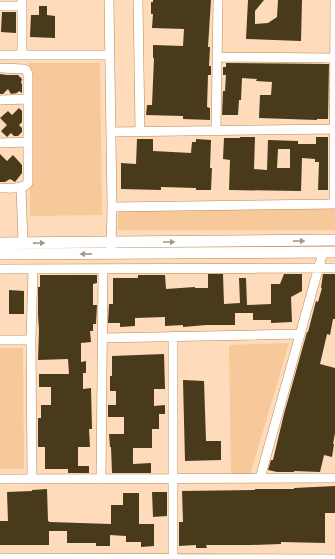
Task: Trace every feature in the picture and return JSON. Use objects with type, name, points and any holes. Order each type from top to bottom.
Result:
[{"type":"street","points":[[109,0],[112,207],[110,242],[111,253]]},
{"type":"street","points":[[138,0],[140,131]]},
{"type":"street","points":[[216,130],[218,0]]},
{"type":"street","points":[[112,207],[335,204],[335,0]]},
{"type":"street","points":[[0,6],[22,3],[22,55]]},
{"type":"street","points":[[0,55],[109,56]]},
{"type":"street","points":[[217,57],[334,58]]},
{"type":"street","points":[[0,68],[24,69],[28,74],[28,183],[21,188],[0,188]]},
{"type":"street","points":[[0,100],[28,99]]},
{"type":"street","points":[[111,132],[335,129]]},
{"type":"street","points":[[0,143],[28,142]]},
{"type":"street","points":[[21,188],[24,243]]},
{"type":"street","points":[[0,243],[335,240]]},
{"type":"street","points":[[260,478],[323,252]]},
{"type":"street","points":[[0,254],[335,252]]},
{"type":"street","points":[[163,253],[165,269]]},
{"type":"street","points":[[238,268],[240,253]]},
{"type":"street","points":[[0,269],[335,268]]},
{"type":"street","points":[[32,479],[31,340],[33,269]]},
{"type":"street","points":[[101,479],[103,269]]},
{"type":"street","points":[[103,338],[300,334]]},
{"type":"street","points":[[173,336],[173,559]]},
{"type":"street","points":[[0,340],[31,340]]},
{"type":"street","points":[[0,479],[335,478]]},
{"type":"street","points":[[0,558],[335,559]]},
{"type":"shaded area","points":[[29,63],[100,63],[102,215],[30,216]]},
{"type":"shaded area","points":[[118,208],[335,208],[335,230],[118,230]]},
{"type":"shaded area","points":[[289,343],[250,475],[231,476],[229,345]]},
{"type":"shaded area","points":[[0,348],[23,348],[24,469],[0,469]]},
{"type":"building","points":[[153,0],[211,0],[208,47],[210,47],[209,66],[211,66],[211,75],[208,75],[207,107],[210,108],[210,120],[183,119],[183,116],[146,115],[147,105],[152,105],[154,58],[153,45],[183,46],[184,29],[152,28],[153,14],[151,14],[151,2],[153,2]]},
{"type":"building","points":[[248,0],[264,0],[255,11],[255,24],[268,23],[277,17],[278,0],[302,0],[301,41],[246,39]]},
{"type":"building","points":[[39,6],[47,6],[47,15],[55,16],[55,38],[30,37],[31,15],[39,15]]},
{"type":"building","points":[[2,12],[16,12],[16,33],[1,32]]},
{"type":"building","points":[[226,63],[329,64],[328,119],[259,118],[260,95],[271,95],[272,82],[242,78],[241,100],[239,100],[238,115],[222,115],[223,91],[225,91],[226,75],[223,75],[223,67],[226,67]]},
{"type":"building","points":[[0,74],[18,75],[22,79],[22,93],[19,91],[11,94],[8,89],[3,94],[0,94]]},
{"type":"building","points":[[19,108],[22,111],[22,122],[19,125],[22,128],[22,132],[18,136],[14,136],[11,133],[7,137],[1,131],[7,125],[0,118],[8,111],[12,115]]},
{"type":"building","points":[[255,137],[254,169],[267,170],[268,140],[298,141],[298,144],[316,144],[316,137],[328,137],[328,190],[318,190],[319,162],[315,162],[315,159],[302,158],[301,191],[229,190],[230,160],[223,159],[224,138]],"holes":[[[278,149],[290,149],[290,168],[277,168]]]},
{"type":"building","points":[[137,139],[153,139],[153,151],[191,153],[192,142],[196,142],[196,139],[211,140],[211,190],[161,187],[161,190],[121,189],[121,163],[136,164]]},
{"type":"building","points":[[0,154],[7,161],[13,155],[22,165],[22,173],[15,182],[10,179],[5,182],[0,182]]},
{"type":"building","points":[[208,274],[223,274],[224,304],[240,303],[239,278],[246,278],[247,305],[271,304],[271,284],[280,284],[284,274],[302,274],[302,291],[291,297],[292,322],[271,323],[271,320],[253,320],[253,313],[235,313],[235,325],[183,327],[183,325],[165,326],[165,317],[135,318],[135,326],[120,327],[120,323],[108,323],[109,304],[113,304],[113,278],[138,278],[138,275],[165,275],[166,289],[195,287],[208,288]]},
{"type":"building","points":[[323,274],[335,274],[335,319],[333,319],[330,335],[327,334],[320,364],[335,368],[335,433],[332,457],[324,455],[320,472],[277,472],[268,470],[271,460],[273,460],[284,414],[316,301],[318,302],[322,288]]},
{"type":"building","points":[[40,275],[97,275],[97,283],[93,284],[93,305],[97,305],[96,324],[93,324],[93,331],[90,331],[91,342],[81,343],[81,362],[86,361],[86,373],[83,373],[83,389],[91,388],[92,429],[89,429],[90,447],[78,447],[78,466],[89,466],[89,473],[68,473],[68,469],[45,469],[45,447],[38,447],[38,418],[41,418],[41,405],[51,405],[51,387],[39,387],[39,374],[69,374],[68,359],[38,360],[38,287],[40,287]]},
{"type":"building","points":[[9,290],[24,291],[24,314],[9,314]]},
{"type":"building","points":[[164,354],[165,389],[154,389],[154,406],[165,405],[165,414],[159,414],[159,429],[152,429],[152,448],[133,448],[133,464],[151,463],[151,473],[112,473],[109,434],[124,434],[124,417],[108,417],[108,405],[116,405],[116,391],[110,391],[112,356]]},
{"type":"building","points":[[183,380],[204,381],[206,441],[221,441],[221,460],[185,461]]},
{"type":"building","points":[[335,486],[335,513],[325,513],[325,543],[281,542],[281,544],[206,545],[207,548],[196,548],[196,545],[179,546],[179,522],[183,522],[182,491],[294,489]]},
{"type":"building","points":[[47,489],[49,522],[111,524],[111,505],[123,505],[123,493],[139,493],[139,524],[154,524],[154,546],[141,547],[141,542],[126,542],[126,536],[110,535],[110,546],[96,546],[96,543],[67,543],[67,531],[49,531],[49,545],[0,545],[0,521],[8,521],[7,492]]},
{"type":"building","points":[[152,492],[167,492],[167,516],[153,517]]}]
